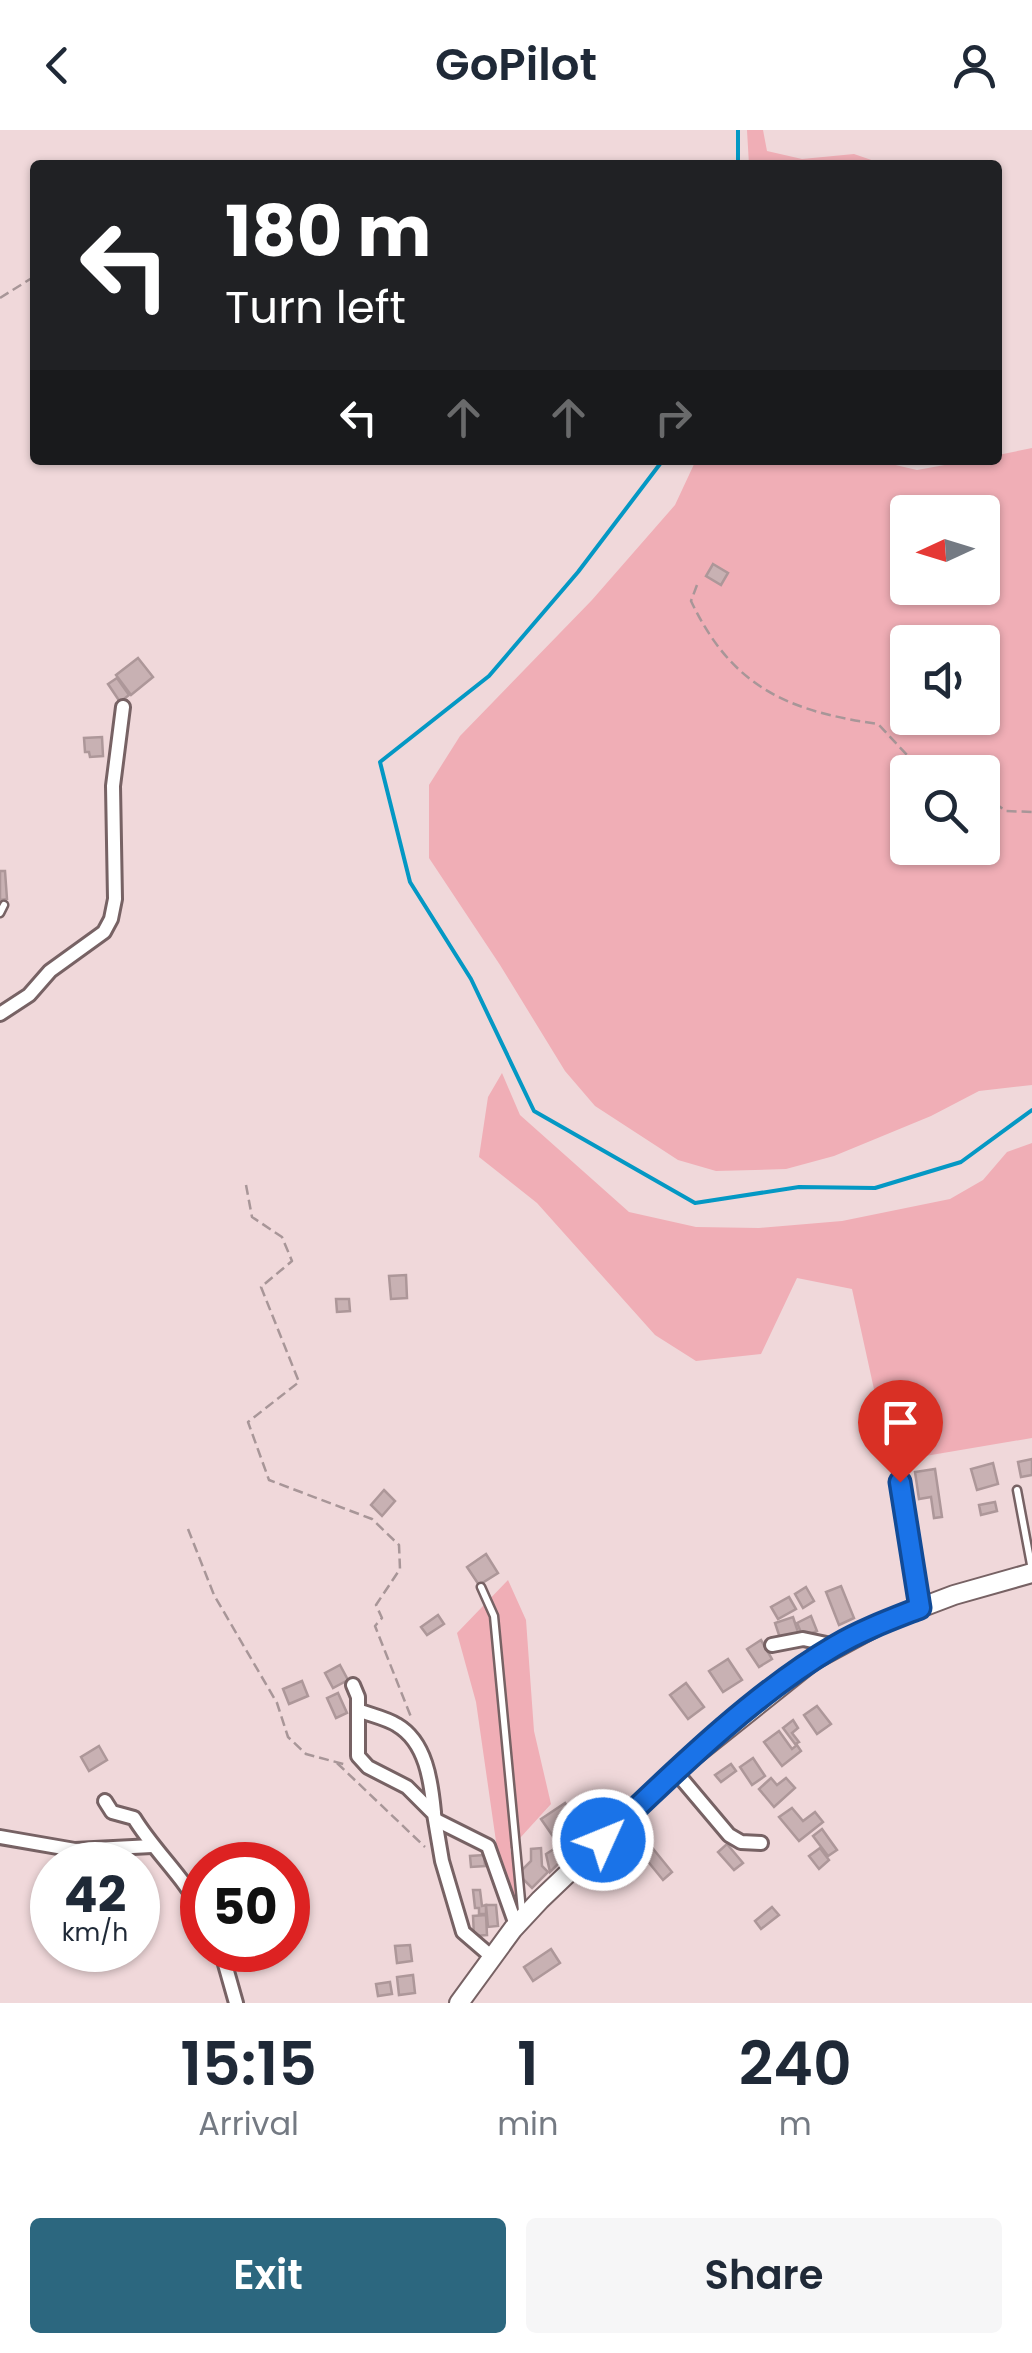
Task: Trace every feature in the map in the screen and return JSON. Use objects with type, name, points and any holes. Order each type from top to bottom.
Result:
[{"type":"main road","points":[[460,2003],[520,1921],[675,1771],[738,1718],[836,1646],[920,1608],[1032,1572]]},
{"type":"street","points":[[0,1014],[29,995],[50,972],[104,932],[111,919],[116,899],[113,786],[123,707]]},
{"type":"street","points":[[772,1645],[802,1640],[836,1646]]},
{"type":"street","points":[[353,1685],[358,1710],[356,1750],[364,1763],[407,1787],[435,1817],[488,1846],[520,1921]]},
{"type":"street","points":[[358,1710],[396,1724],[412,1738],[430,1774],[442,1861],[463,1932],[492,1957]]},
{"type":"street","points":[[675,1771],[729,1835],[741,1842],[761,1842]]},
{"type":"street","points":[[105,1802],[112,1812],[134,1818],[149,1842]]},
{"type":"street","points":[[0,1837],[30,1842]]},
{"type":"street","points":[[160,1856],[180,1880]]},
{"type":"street","points":[[227,1972],[236,2003]]},
{"type":"lane","points":[[900,1482],[920,1608]]},
{"type":"lane","points":[[1017,1490],[1032,1572]]},
{"type":"lane","points":[[481,1587],[494,1616],[520,1921]]},
{"type":"path","points":[[0,298],[30,279]]},
{"type":"path","points":[[697,585],[691,601],[708,635],[752,682],[805,709],[878,724],[907,755]]},
{"type":"path","points":[[1000,807],[1006,811],[1032,812]]},
{"type":"path","points":[[246,1184],[252,1216],[282,1237],[292,1262],[261,1287],[299,1382],[248,1422],[269,1480],[372,1520],[399,1546],[400,1568],[376,1605],[382,1618],[375,1626],[412,1720],[412,1738]]},
{"type":"path","points":[[188,1529],[214,1595],[277,1702],[288,1737],[306,1754],[335,1762],[364,1763]]},
{"type":"path","points":[[335,1762],[442,1861]]},
{"type":"shaded area","points":[[747,130],[763,130],[767,151],[802,159],[854,154],[871,160],[749,160]]},
{"type":"shaded area","points":[[1032,448],[1032,1085],[979,1091],[931,1116],[834,1156],[786,1169],[716,1171],[678,1160],[595,1106],[565,1071],[429,858],[429,785],[460,736],[592,600],[675,505],[694,465],[896,465],[917,470],[944,465],[1002,465],[1002,454]]},
{"type":"shaded area","points":[[502,1073],[520,1115],[629,1212],[696,1227],[759,1228],[842,1221],[950,1199],[983,1180],[1007,1152],[1032,1143],[1032,1438],[890,1462],[852,1289],[797,1278],[761,1354],[696,1361],[655,1335],[537,1203],[479,1157],[488,1097]]},
{"type":"shaded area","points":[[508,1580],[526,1620],[534,1731],[551,1804],[510,1849],[523,1901],[507,1918],[476,1702],[457,1633]]},
{"type":"building","points":[[713,564],[728,573],[721,585],[706,576]]},
{"type":"building","points":[[138,658],[153,677],[131,695],[116,675]]},
{"type":"building","points":[[117,678],[129,695],[120,702],[108,684]]},
{"type":"building","points":[[102,737],[103,756],[90,757],[85,752],[84,738]]},
{"type":"building","points":[[0,871],[5,871],[7,899],[0,900]]},
{"type":"building","points":[[406,1275],[407,1298],[391,1299],[389,1276]]},
{"type":"building","points":[[336,1299],[349,1299],[350,1311],[337,1312]]},
{"type":"building","points":[[1032,1459],[1032,1475],[1021,1477],[1018,1462]]},
{"type":"building","points":[[993,1463],[998,1484],[977,1490],[971,1469]]},
{"type":"building","points":[[935,1469],[942,1517],[934,1518],[931,1497],[919,1499],[915,1472]]},
{"type":"building","points":[[384,1490],[395,1501],[382,1516],[371,1505]]},
{"type":"building","points":[[995,1502],[997,1511],[981,1515],[979,1505]]},
{"type":"building","points":[[486,1554],[498,1573],[479,1585],[467,1567]]},
{"type":"building","points":[[841,1586],[854,1618],[839,1625],[826,1592]]},
{"type":"building","points":[[806,1587],[814,1601],[803,1608],[795,1594]]},
{"type":"building","points":[[789,1597],[796,1609],[778,1619],[771,1607]]},
{"type":"building","points":[[438,1615],[444,1624],[427,1635],[421,1627]]},
{"type":"building","points":[[811,1616],[817,1631],[803,1637],[797,1623]]},
{"type":"building","points":[[793,1617],[799,1635],[781,1641],[775,1623]]},
{"type":"building","points":[[761,1640],[772,1659],[759,1667],[747,1649]]},
{"type":"building","points":[[728,1659],[742,1680],[723,1692],[709,1671]]},
{"type":"building","points":[[340,1665],[348,1680],[333,1688],[325,1673]]},
{"type":"building","points":[[302,1681],[308,1696],[289,1704],[283,1689]]},
{"type":"building","points":[[686,1683],[704,1707],[688,1719],[670,1695]]},
{"type":"building","points":[[338,1693],[347,1713],[336,1718],[327,1698]]},
{"type":"building","points":[[817,1706],[831,1724],[817,1734],[804,1715]]},
{"type":"building","points":[[793,1720],[798,1728],[792,1733],[799,1742],[795,1744],[783,1728]]},
{"type":"building","points":[[779,1731],[792,1749],[797,1745],[801,1751],[782,1766],[764,1742]]},
{"type":"building","points":[[99,1746],[107,1760],[89,1771],[81,1757]]},
{"type":"building","points":[[753,1758],[765,1776],[752,1785],[740,1767]]},
{"type":"building","points":[[731,1764],[736,1771],[721,1782],[715,1775]]},
{"type":"building","points":[[771,1778],[777,1785],[786,1778],[795,1788],[774,1807],[759,1789]]},
{"type":"building","points":[[565,1803],[582,1830],[559,1845],[541,1819]]},
{"type":"building","points":[[792,1808],[803,1821],[815,1812],[823,1822],[799,1841],[779,1817]]},
{"type":"building","points":[[822,1829],[837,1850],[828,1856],[813,1836]]},
{"type":"building","points":[[562,1844],[568,1854],[550,1872],[546,1854]]},
{"type":"building","points":[[727,1844],[743,1863],[734,1870],[718,1852]]},
{"type":"building","points":[[650,1845],[672,1872],[663,1880],[641,1853]]},
{"type":"building","points":[[620,1846],[634,1861],[620,1874],[606,1859]]},
{"type":"building","points":[[541,1848],[542,1866],[548,1872],[532,1888],[518,1874],[531,1861],[531,1849]]},
{"type":"building","points":[[820,1848],[829,1860],[819,1869],[809,1856]]},
{"type":"building","points":[[484,1855],[485,1866],[471,1867],[470,1856]]},
{"type":"building","points":[[473,1890],[480,1890],[486,1914],[479,1914],[479,1908],[475,1908]]},
{"type":"building","points":[[486,1905],[496,1905],[498,1926],[488,1927]]},
{"type":"building","points":[[772,1907],[779,1915],[761,1929],[755,1921]]},
{"type":"building","points":[[486,1915],[487,1935],[474,1936],[473,1916]]},
{"type":"building","points":[[410,1945],[412,1961],[397,1963],[395,1946]]},
{"type":"building","points":[[551,1949],[560,1963],[533,1981],[524,1967]]},
{"type":"building","points":[[413,1975],[415,1993],[399,1995],[397,1977]]},
{"type":"building","points":[[390,1982],[392,1994],[378,1996],[376,1984]]},
{"type":"waterway","points":[[738,130],[738,160]]},
{"type":"waterway","points":[[659,465],[578,572],[489,676],[380,762],[410,882],[471,979],[534,1111],[695,1203],[799,1187],[875,1188],[961,1162],[1032,1110]]},
{"type":"route","points":[[603,1840],[707,1743],[814,1660],[888,1620],[920,1608],[900,1482]]}]
